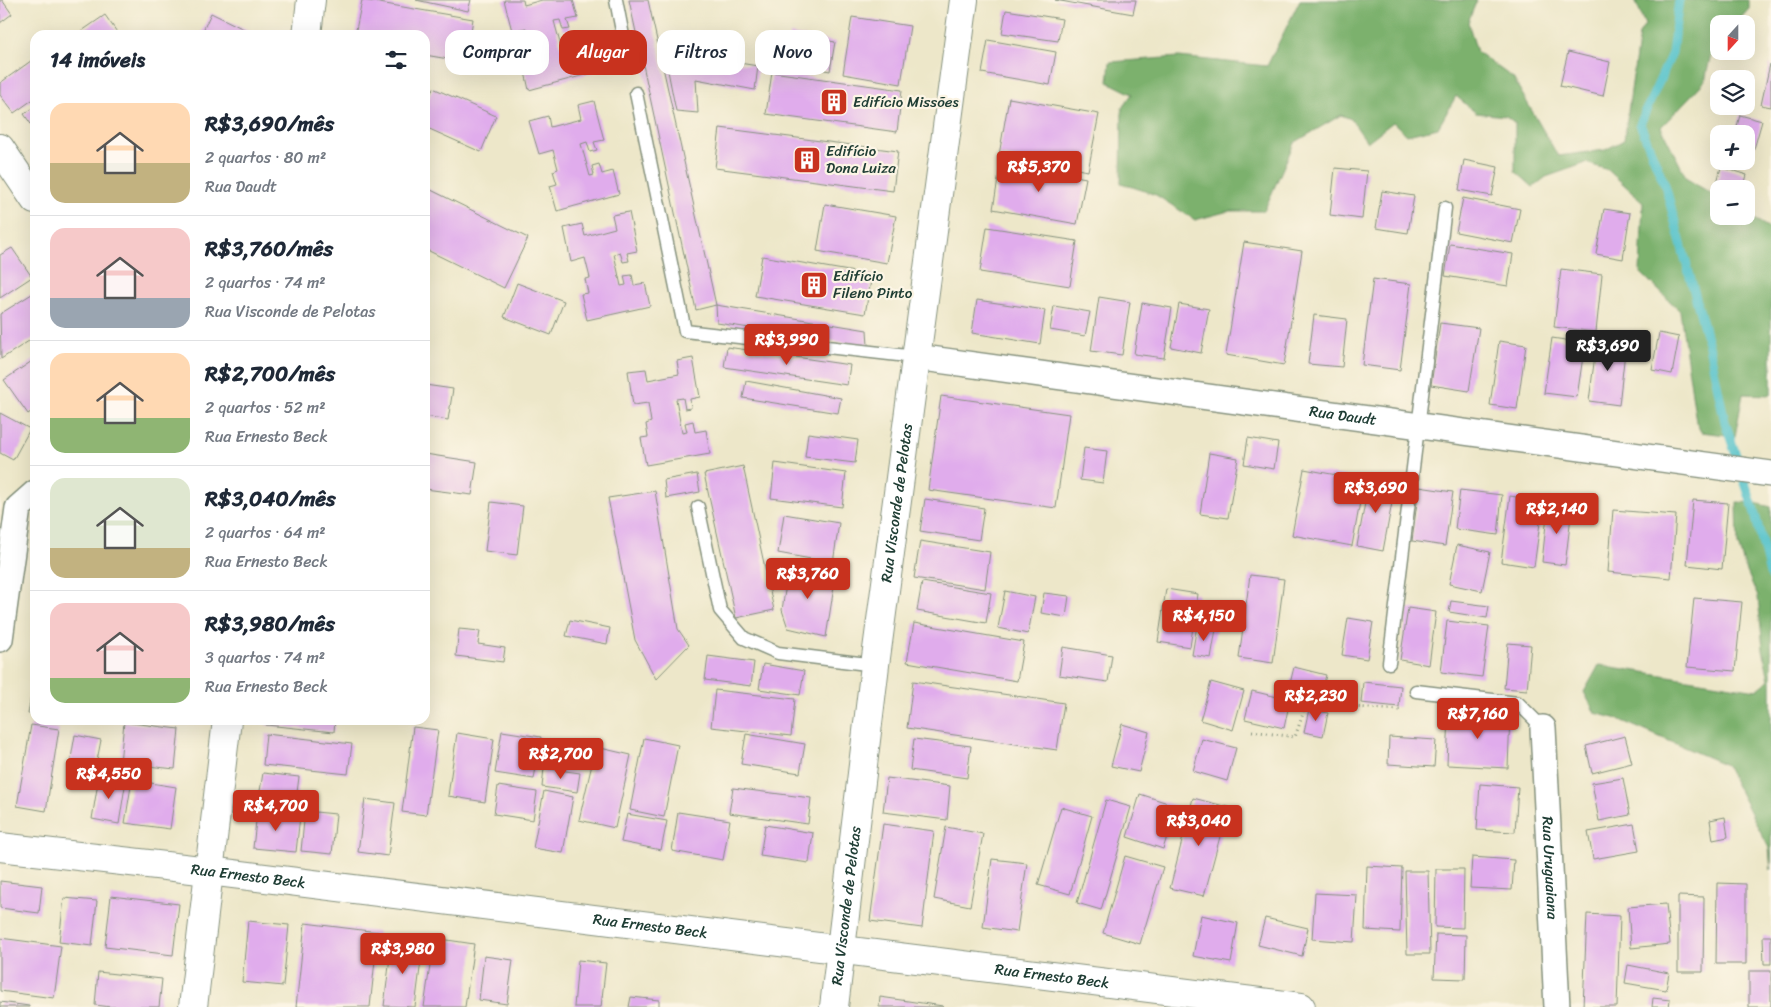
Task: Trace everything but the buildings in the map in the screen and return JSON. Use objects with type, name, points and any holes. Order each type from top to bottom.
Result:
[{"type":"street","points":[[308,30],[311,0]]},
{"type":"street","name":"Rua Visconde de Pelotas","points":[[834,1007],[875,665],[964,0]]},
{"type":"street","points":[[0,148],[30,193]]},
{"type":"street","name":"Rua Daudt","points":[[916,357],[1771,474]]},
{"type":"street","points":[[0,639],[18,508],[30,497]]},
{"type":"street","points":[[193,1007],[226,725]]},
{"type":"street","name":"Rua Uruguaiana","points":[[1543,728],[1557,1007]]},
{"type":"street","name":"Rua Ernesto Beck","points":[[0,847],[840,949],[1260,1004],[1301,1007]]},
{"type":"lane","points":[[616,0],[622,30]]},
{"type":"lane","points":[[636,92],[685,330],[916,357]]},
{"type":"lane","points":[[1389,663],[1445,208]]},
{"type":"lane","points":[[698,507],[720,610],[744,638],[778,653],[875,665]]},
{"type":"lane","points":[[1416,691],[1518,703],[1543,728]]},
{"type":"path","points":[[1252,731],[1294,737],[1306,705],[1400,710],[1416,691]]},
{"type":"green space","points":[[1300,0],[1477,0],[1468,22],[1477,52],[1513,78],[1558,156],[1605,150],[1624,140],[1639,34],[1645,25],[1635,0],[1749,0],[1749,9],[1743,15],[1710,15],[1710,58],[1705,81],[1661,127],[1687,179],[1710,193],[1710,225],[1755,225],[1755,219],[1771,229],[1771,395],[1743,394],[1735,436],[1701,432],[1696,422],[1680,311],[1640,272],[1643,202],[1608,170],[1586,163],[1546,177],[1533,187],[1515,171],[1515,123],[1506,116],[1476,113],[1456,96],[1438,128],[1407,135],[1393,122],[1367,142],[1351,119],[1341,115],[1294,143],[1264,211],[1229,211],[1195,220],[1156,195],[1121,183],[1122,108],[1132,94],[1108,82],[1110,62],[1179,57],[1267,66]]},
{"type":"green space","points":[[1737,502],[1755,503],[1771,507],[1771,870],[1769,848],[1726,765],[1615,718],[1595,713],[1584,692],[1599,665],[1757,690],[1769,680],[1763,649],[1758,597],[1738,545]]},
{"type":"waterway","points":[[1679,0],[1672,53],[1640,124],[1665,185],[1709,346],[1725,422],[1754,510],[1771,578]]},
{"type":"place","name":"Edifício Missões","points":[[834,102]]},
{"type":"place","name":"Edifício Dona Luiza","points":[[807,160]]},
{"type":"place","name":"Edifício Fileno Pinto","points":[[814,285]]}]
